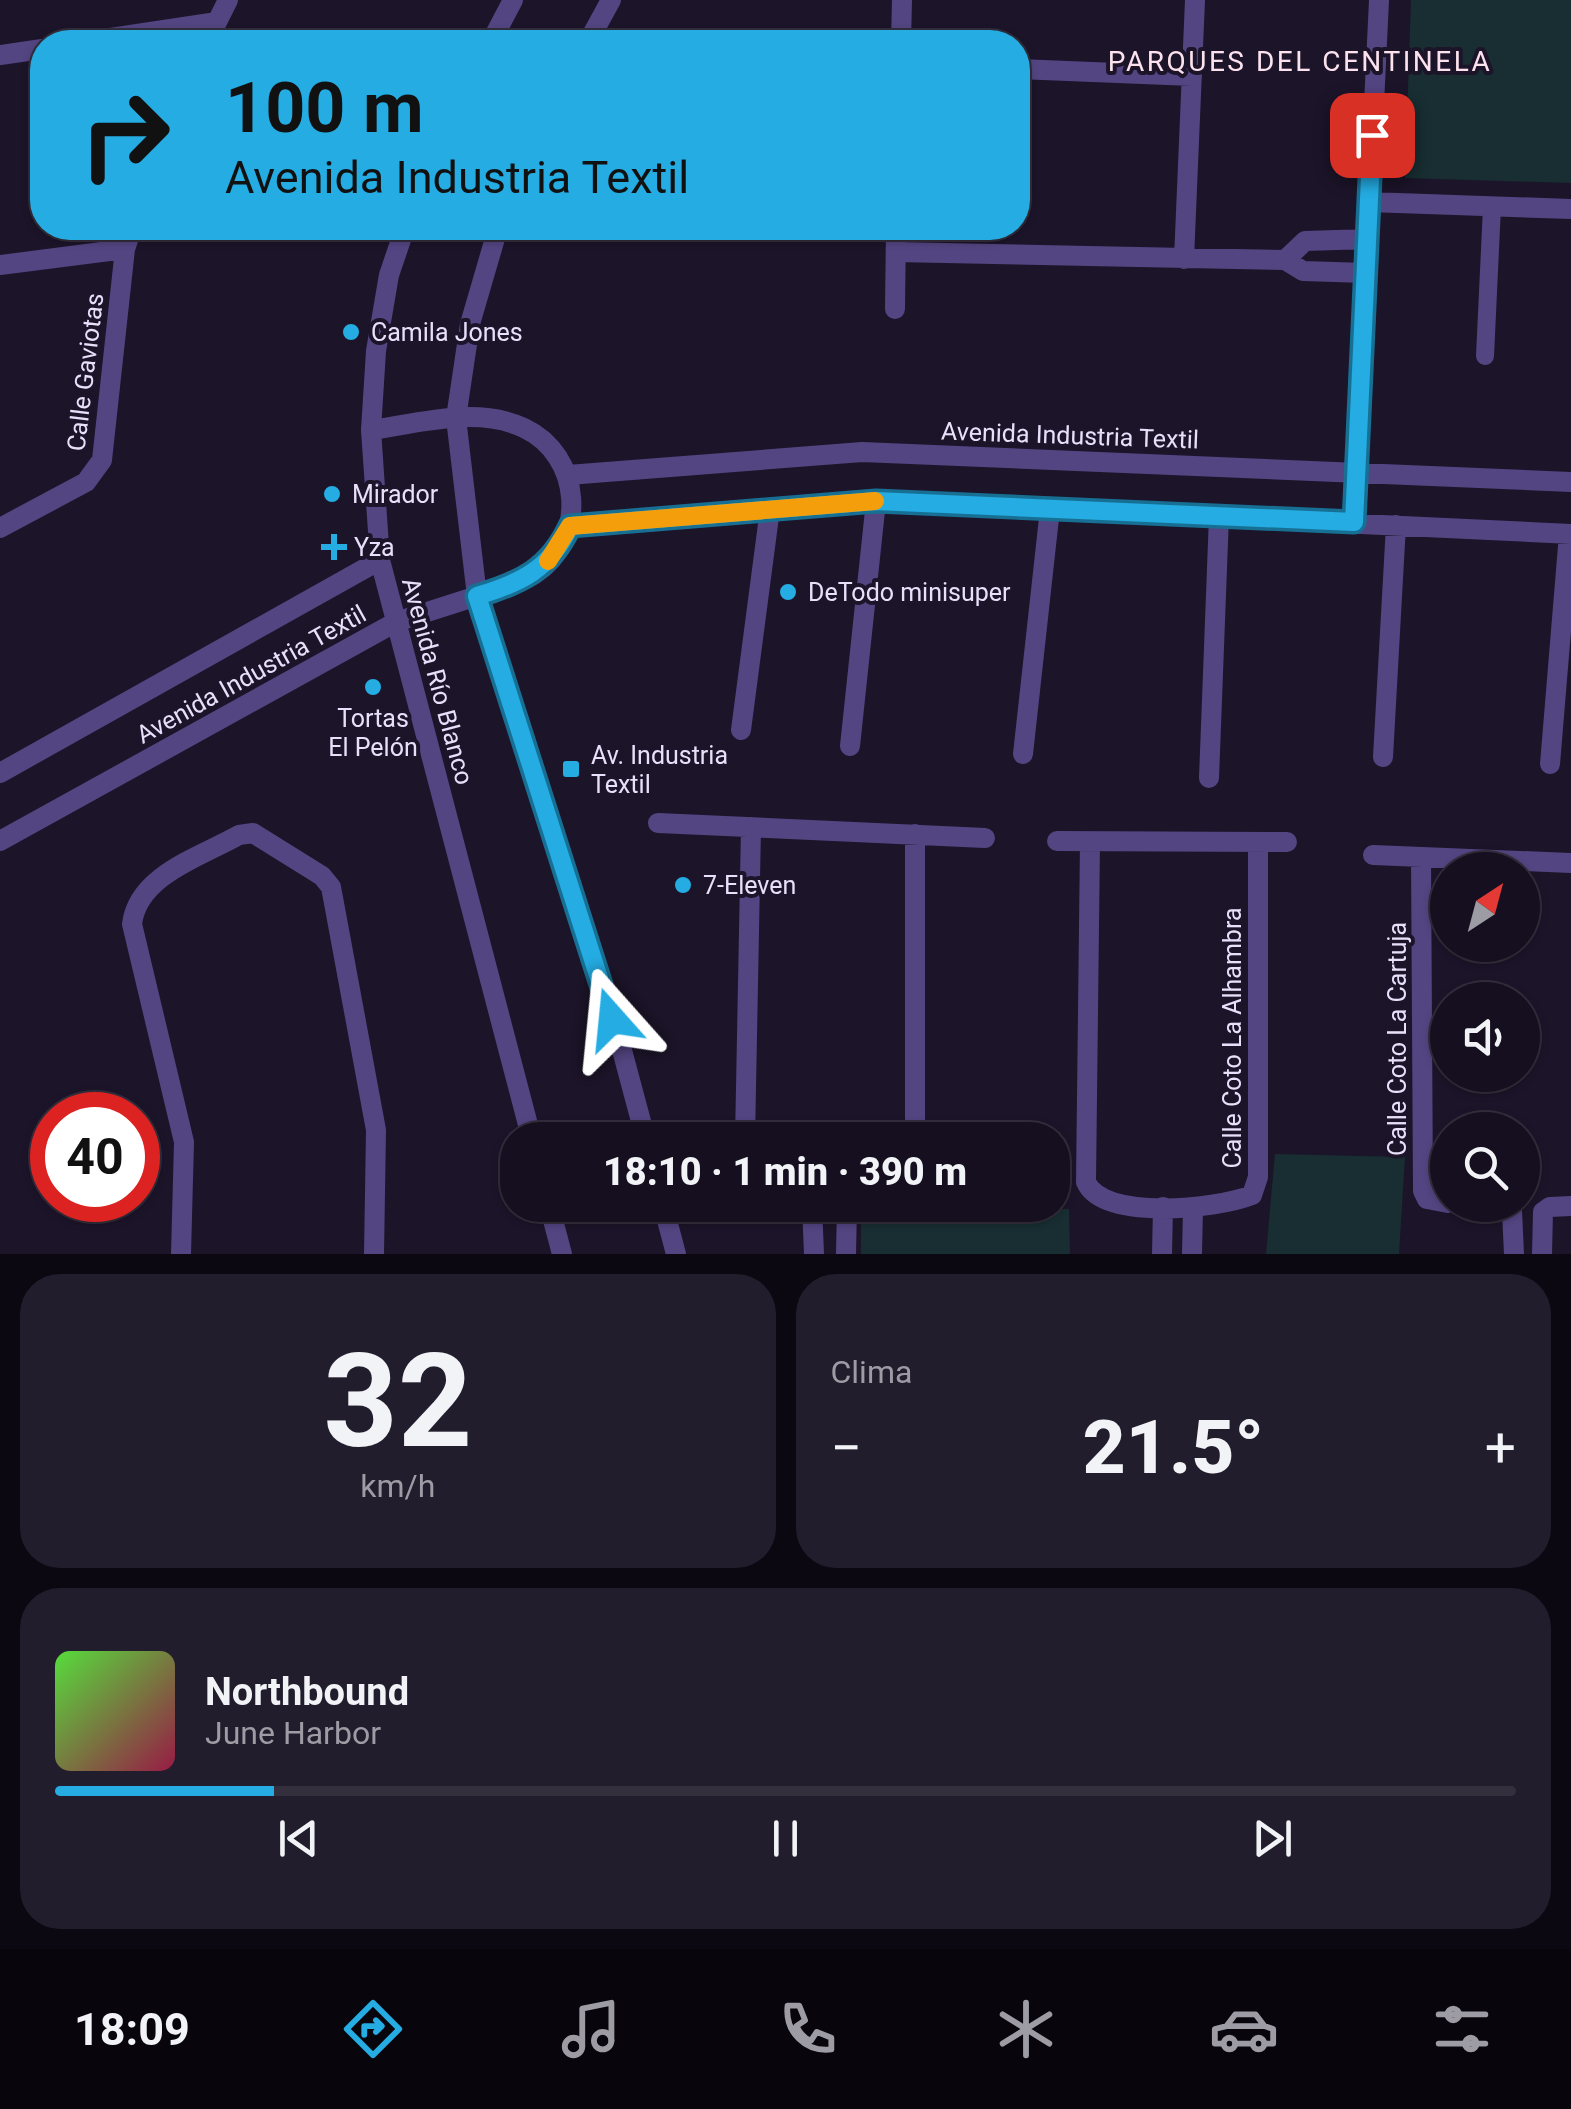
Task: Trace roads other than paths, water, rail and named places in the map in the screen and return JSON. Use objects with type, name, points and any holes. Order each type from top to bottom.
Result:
[{"type":"street","points":[[212,30],[228,0]]},
{"type":"street","points":[[497,30],[513,0]]},
{"type":"street","points":[[594,30],[610,0]]},
{"type":"street","points":[[901,30],[902,0]]},
{"type":"street","points":[[1184,259],[1196,0]]},
{"type":"street","points":[[1354,522],[1379,0]]},
{"type":"street","points":[[163,30],[216,22]]},
{"type":"street","points":[[0,55],[30,51]]},
{"type":"street","points":[[1030,69],[1192,76]]},
{"type":"street","points":[[1370,202],[1571,209]]},
{"type":"street","points":[[1285,260],[1305,242],[1368,239]]},
{"type":"street","name":"Calle Gaviotas","points":[[0,528],[86,482],[102,460],[127,240]]},
{"type":"street","name":"Avenida Río Blanco","points":[[402,240],[386,294],[371,430],[380,560],[527,1122]]},
{"type":"street","points":[[494,240],[470,324],[456,418],[477,596],[641,1122]]},
{"type":"street","points":[[895,309],[896,240]]},
{"type":"street","points":[[0,266],[124,249]]},
{"type":"street","points":[[896,252],[1285,260],[1303,270],[1366,273]]},
{"type":"street","points":[[371,430],[456,418],[491,418],[525,428],[553,450],[568,475],[570,526],[876,501],[1570,534],[1550,764]]},
{"type":"street","name":"Avenida Industria Textil","points":[[568,475],[862,452],[1571,482]]},
{"type":"street","points":[[850,746],[876,501]]},
{"type":"street","points":[[741,730],[770,509]]},
{"type":"street","points":[[1023,754],[1050,509]]},
{"type":"street","points":[[1208,778],[1218,516]]},
{"type":"street","points":[[1382,757],[1396,524]]},
{"type":"street","name":"Avenida Industria Textil","points":[[0,841],[396,622],[536,573],[558,550],[570,526]]},
{"type":"street","name":"Avenida Industria Textil","points":[[0,773],[380,560]]},
{"type":"street","points":[[658,823],[985,838]]},
{"type":"street","points":[[745,1122],[751,827]]},
{"type":"street","points":[[181,1254],[184,1142],[132,924],[134,904],[148,886],[239,835],[253,833],[322,876],[330,887],[376,1130],[374,1254]]},
{"type":"street","points":[[915,834],[915,1122]]},
{"type":"street","points":[[1057,841],[1288,842]]},
{"type":"street","name":"Calle Coto La Alhambra","points":[[1090,842],[1086,1182],[1091,1194],[1106,1202],[1162,1208],[1193,1208],[1252,1195],[1258,1177],[1258,844]]},
{"type":"street","points":[[1373,855],[1571,863]]},
{"type":"street","name":"Calle Coto La Cartuja","points":[[1422,857],[1423,1190],[1430,1200]]},
{"type":"street","points":[[1542,1254],[1543,1212],[1550,1207],[1571,1206]]},
{"type":"street","points":[[1162,1208],[1162,1254]]},
{"type":"street","points":[[1192,1254],[1193,1208]]},
{"type":"street","points":[[554,1222],[562,1254]]},
{"type":"street","points":[[668,1222],[676,1254]]},
{"type":"street","points":[[813,1222],[814,1254]]},
{"type":"street","points":[[846,1222],[846,1254]]},
{"type":"street","points":[[1510,1222],[1514,1254]]},
{"type":"lane","points":[[1485,356],[1492,206]]},
{"type":"place","name":"Camila Jones","points":[[351,332]]},
{"type":"place","name":"Mirador","points":[[332,494]]},
{"type":"place","name":"Yza","points":[[334,547]]},
{"type":"place","name":"DeTodo minisuper","points":[[788,592]]},
{"type":"place","name":"Tortas El Pelón","points":[[373,687]]},
{"type":"place","name":"Av. Industria Textil","points":[[571,769]]},
{"type":"place","name":"7-Eleven","points":[[683,885]]},
{"type":"district","name":"PARQUES DEL CENTINELA","points":[[1300,61]]}]
